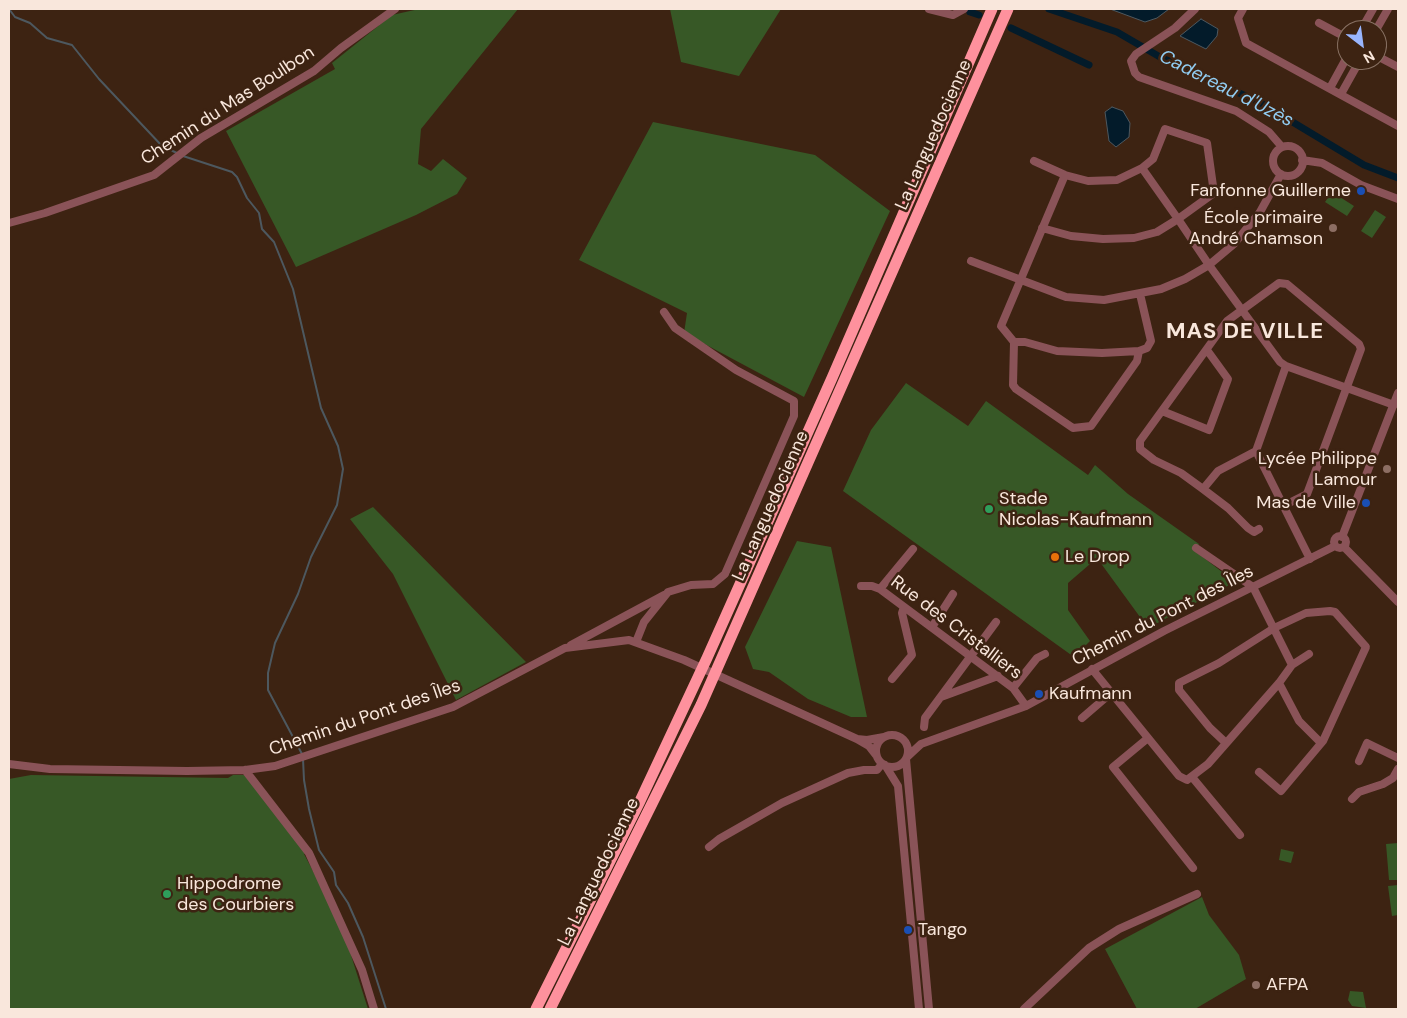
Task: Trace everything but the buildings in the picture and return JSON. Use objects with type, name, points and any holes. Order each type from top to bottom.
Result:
[{"type":"highway","name":"La Languedocienne","points":[[536,1009],[631,819],[708,658],[992,9]]},
{"type":"highway","name":"La Languedocienne","points":[[550,1009],[701,705],[1008,9]]},
{"type":"street","name":"Chemin du Mas Boulbon","points":[[9,223],[45,213],[154,174],[201,138],[314,71],[341,48],[395,9]]},
{"type":"street","points":[[929,9],[953,15],[964,9]]},
{"type":"street","points":[[1195,9],[1164,36],[1136,54],[1131,61],[1135,74],[1236,111],[1269,132],[1282,148],[1296,149],[1302,160],[1298,172],[1290,176],[1281,174],[1274,167],[1273,158],[1282,148]]},
{"type":"street","points":[[1243,9],[1238,18],[1246,43],[1398,126]]},
{"type":"street","points":[[1367,20],[1373,9]]},
{"type":"street","points":[[1382,20],[1388,9]]},
{"type":"street","points":[[1319,23],[1337,33]]},
{"type":"street","points":[[1330,88],[1340,70]]},
{"type":"street","points":[[1341,94],[1354,70]]},
{"type":"street","points":[[1034,161],[1088,181],[1103,182],[1117,180],[1142,168],[1153,159],[1165,129],[1207,143],[1214,193],[1157,232],[1134,238],[1103,239],[1071,236],[1042,228]]},
{"type":"street","points":[[1302,160],[1322,163],[1361,185],[1398,199]]},
{"type":"street","points":[[1142,168],[1209,265],[1280,362],[1286,366],[1394,405]]},
{"type":"street","points":[[1065,174],[1000,326],[1014,342],[1013,385],[1016,389],[1073,428],[1083,429],[1091,426],[1137,361],[1139,351]]},
{"type":"street","points":[[971,261],[1020,282],[1066,297],[1104,300],[1140,294],[1185,279],[1209,265],[1234,244],[1255,220],[1281,174]]},
{"type":"street","points":[[1258,529],[1254,532],[1228,508],[1181,473],[1154,460],[1140,449],[1140,440],[1227,321],[1279,283],[1287,284],[1359,344],[1361,349],[1307,494],[1283,506]]},
{"type":"street","points":[[1014,342],[1025,342],[1057,350],[1102,353],[1139,351],[1147,348],[1151,341],[1140,294]]},
{"type":"street","points":[[565,648],[668,592],[691,585],[712,584],[725,574],[794,416],[794,401],[736,370],[675,328],[664,312]]},
{"type":"street","points":[[1162,411],[1210,430],[1228,379],[1207,350]]},
{"type":"street","points":[[1203,489],[1218,471],[1256,451],[1286,366]]},
{"type":"street","name":"Chemin du Pont des Îles","points":[[906,758],[921,744],[1026,706],[1092,670],[1335,546],[1335,539],[1342,537],[1398,393]]},
{"type":"street","points":[[1256,451],[1310,559]]},
{"type":"street","points":[[1342,537],[1346,541],[1344,547]]},
{"type":"street","points":[[1335,546],[1344,547],[1398,602]]},
{"type":"street","points":[[1196,548],[1253,587],[1292,665]]},
{"type":"street","points":[[880,589],[913,549]]},
{"type":"street","name":"Rue des Cristalliers","points":[[861,586],[872,586],[880,589],[1014,688],[1026,706]]},
{"type":"street","points":[[636,642],[644,622],[668,592]]},
{"type":"street","points":[[932,627],[953,594]]},
{"type":"street","points":[[892,679],[912,655],[902,614],[904,607]]},
{"type":"street","points":[[1226,743],[1210,728],[1179,690],[1179,683],[1219,663],[1274,628],[1306,613],[1330,611],[1341,618],[1365,643],[1366,647],[1321,743],[1281,791],[1259,772]]},
{"type":"street","points":[[924,726],[925,718],[996,622]]},
{"type":"street","name":"Chemin du Pont des Îles","points":[[9,764],[50,769],[245,770],[275,766],[453,707],[565,648],[629,640],[684,660],[857,739]]},
{"type":"street","points":[[1014,688],[1036,658],[1044,654]]},
{"type":"street","points":[[1092,670],[1183,779],[1187,780],[1226,743],[1279,683],[1292,665],[1309,654]]},
{"type":"street","points":[[941,697],[998,676]]},
{"type":"street","points":[[1279,683],[1299,721],[1321,743]]},
{"type":"street","points":[[1082,718],[1111,693]]},
{"type":"street","points":[[857,739],[866,740],[895,735],[914,745],[921,744]]},
{"type":"street","points":[[876,754],[878,743],[884,737]]},
{"type":"street","points":[[1148,738],[1113,767],[1193,868]]},
{"type":"street","points":[[857,739],[863,741],[876,754],[898,786],[919,1009]]},
{"type":"street","points":[[904,740],[908,748],[906,758],[929,1009]]},
{"type":"street","points":[[1359,761],[1367,744],[1398,758]]},
{"type":"street","points":[[709,848],[719,839],[782,803],[848,773],[877,770],[884,765],[896,766],[906,758]]},
{"type":"street","points":[[1352,799],[1359,792],[1384,784],[1393,778],[1398,769]]},
{"type":"street","points":[[245,770],[309,853],[362,970],[374,1009]]},
{"type":"street","points":[[1192,777],[1240,836]]},
{"type":"street","points":[[1024,1009],[1089,948],[1120,928],[1197,894]]},
{"type":"green space","points":[[419,9],[518,9],[421,129],[418,164],[431,171],[443,159],[467,178],[457,194],[416,215],[296,267],[226,131],[335,69],[332,63],[392,15]]},
{"type":"green space","points":[[670,9],[781,9],[739,76],[681,62]]},
{"type":"green space","points":[[653,122],[815,155],[890,211],[804,397],[684,333],[687,313],[579,260]]},
{"type":"green space","points":[[1332,192],[1354,206],[1347,216],[1325,202]]},
{"type":"green space","points":[[1375,210],[1386,217],[1372,238],[1361,231]]},
{"type":"green space","name":"Stade Nicolas-Kaufmann","points":[[906,383],[968,426],[986,401],[1088,475],[1095,465],[1128,494],[1199,544],[1195,551],[1235,582],[1148,628],[1097,558],[1068,583],[1068,610],[1090,641],[1074,657],[843,491],[871,430]]},
{"type":"green space","points":[[373,507],[526,662],[456,700],[393,574],[350,519]]},
{"type":"green space","points":[[797,541],[831,547],[867,717],[851,717],[808,699],[769,672],[753,669],[745,647]]},
{"type":"green space","name":"Hippodrome des Courbiers","points":[[31,775],[228,778],[233,775],[246,775],[306,852],[304,854],[329,901],[350,952],[368,1009],[9,1009],[9,779]]},
{"type":"green space","points":[[1398,843],[1398,880],[1389,880],[1386,844]]},
{"type":"green space","points":[[1281,849],[1294,852],[1291,863],[1279,860]]},
{"type":"green space","points":[[1398,885],[1398,915],[1392,916],[1388,886]]},
{"type":"green space","points":[[1202,897],[1209,915],[1239,955],[1246,979],[1195,1009],[1137,1009],[1105,949]]},
{"type":"green space","points":[[1350,991],[1363,992],[1366,1008],[1352,1006],[1348,1000]]},
{"type":"water","points":[[1110,9],[1169,9],[1157,18],[1145,22]]},
{"type":"water","points":[[1201,19],[1218,29],[1217,36],[1206,49],[1180,36]]},
{"type":"water","points":[[1112,107],[1123,111],[1130,123],[1129,137],[1116,147],[1109,141],[1105,112]]},
{"type":"waterway","points":[[9,9],[15,17],[30,23],[47,38],[72,45],[99,79],[162,146],[179,154]]},
{"type":"waterway","name":"Cadereau d'Uzès","points":[[1049,9],[1117,32],[1160,57],[1261,103],[1364,165],[1398,178]]},
{"type":"waterway","points":[[970,12],[979,15]]},
{"type":"waterway","points":[[1011,28],[1089,65]]},
{"type":"waterway","points":[[183,156],[232,172],[237,177],[247,198],[259,213],[262,229],[274,242],[293,289],[321,408],[338,446],[343,469],[337,505],[311,557],[298,594],[275,643],[268,673],[268,690],[302,754]]},
{"type":"waterway","points":[[303,759],[304,780],[309,809],[319,850],[334,872],[336,885],[348,903],[363,937],[386,1009]]},
{"type":"place","name":"Fanfonne Guillerme","points":[[1361,191]]},
{"type":"place","name":"École primaire André Chamson","points":[[1333,228]]},
{"type":"place","name":"Lycée Philippe Lamour","points":[[1387,469]]},
{"type":"place","name":"Mas de Ville","points":[[1366,503]]},
{"type":"place","name":"Stade Nicolas-Kaufmann","points":[[989,509]]},
{"type":"place","name":"Le Drop","points":[[1055,557]]},
{"type":"place","name":"Kaufmann","points":[[1039,694]]},
{"type":"place","name":"Hippodrome des Courbiers","points":[[167,894]]},
{"type":"place","name":"Tango","points":[[908,930]]},
{"type":"place","name":"AFPA","points":[[1256,985]]},
{"type":"district","name":"MAS DE VILLE","points":[[1245,332]]}]
